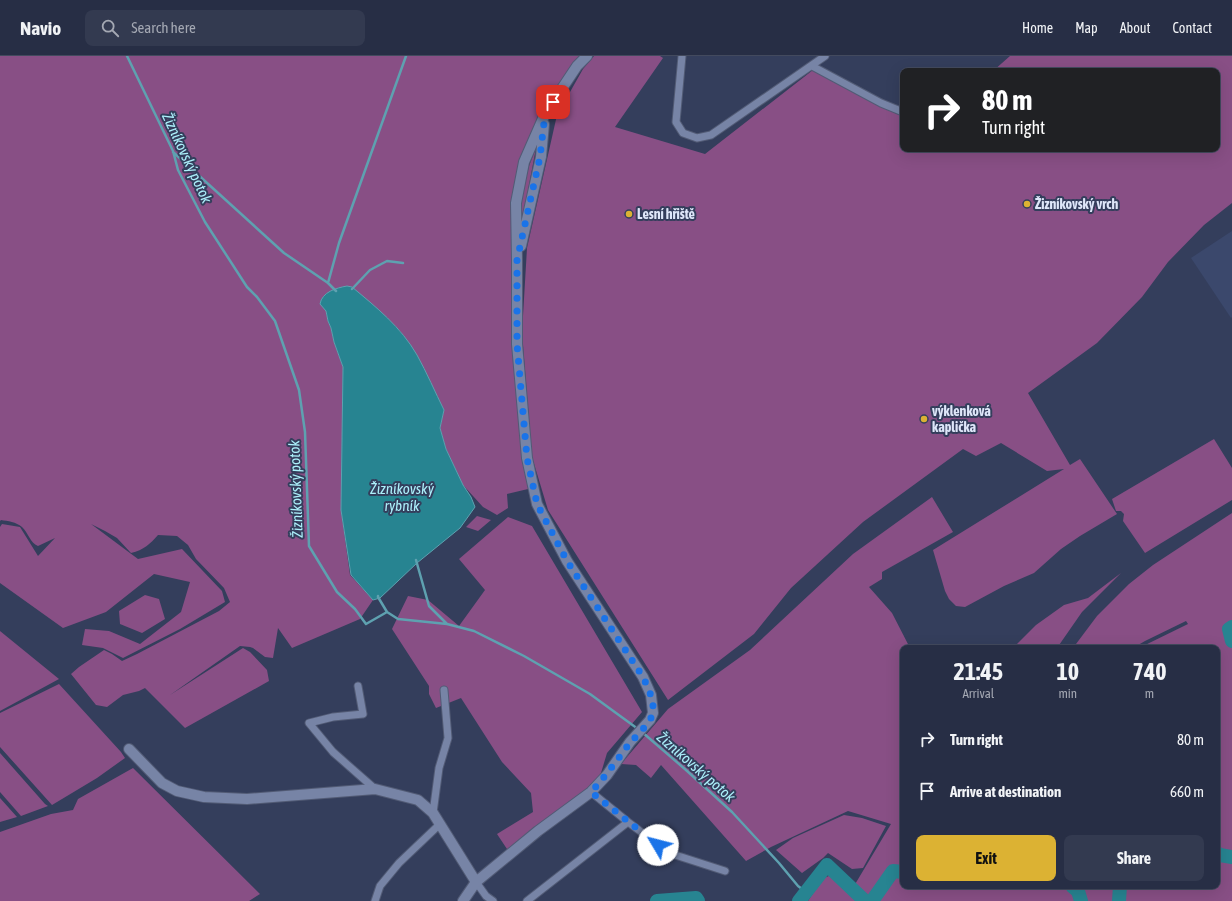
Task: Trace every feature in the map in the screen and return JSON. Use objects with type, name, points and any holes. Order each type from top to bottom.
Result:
[{"type":"street","points":[[463,901],[476,882],[538,831],[591,792],[607,775],[630,742],[650,720],[653,713],[652,695],[643,677],[567,561],[537,504],[527,458],[517,344],[516,203],[524,162],[545,114],[577,66],[586,56]]},
{"type":"street","points":[[682,56],[676,122],[683,133],[697,138],[711,135],[812,66],[824,56]]},
{"type":"street","points":[[812,66],[881,103],[900,111]]},
{"type":"street","points":[[517,260],[540,157],[545,114]]},
{"type":"street","points":[[358,686],[363,714],[333,717],[309,723],[333,752],[375,789]]},
{"type":"street","points":[[433,813],[440,768],[448,738],[444,690]]},
{"type":"street","points":[[129,749],[162,783],[177,791],[204,797],[247,799],[375,789],[418,800],[433,813],[476,882],[486,896],[493,901]]},
{"type":"street","points":[[591,792],[669,853],[725,871]]},
{"type":"street","points":[[527,901],[628,822]]},
{"type":"street","points":[[375,901],[380,886],[398,863],[440,824]]},
{"type":"shaded area","points":[[0,56],[581,56],[573,64],[540,112],[521,162],[513,203],[529,485],[528,489],[507,494],[508,508],[497,515],[483,507],[463,485],[446,449],[440,428],[444,410],[416,354],[400,331],[386,317],[326,311],[334,342],[343,367],[341,510],[350,575],[373,600],[360,619],[292,648],[278,628],[273,658],[265,657],[253,648],[240,646],[170,695],[243,648],[250,652],[267,670],[269,681],[185,728],[145,688],[123,695],[107,707],[96,705],[71,674],[104,650],[122,661],[219,611],[230,602],[224,588],[196,559],[188,545],[177,536],[158,535],[140,550],[131,553],[117,538],[91,524],[138,559],[182,549],[222,591],[225,602],[180,629],[123,658],[103,648],[82,645],[85,629],[109,631],[140,644],[181,612],[190,582],[154,574],[106,612],[63,628],[0,583],[0,527],[2,524],[20,527],[38,556],[55,538],[38,546],[35,545],[20,525],[9,521],[0,521]]},
{"type":"shaded area","points":[[594,56],[660,56],[663,58],[615,127],[705,154],[813,70],[900,115],[900,152],[1220,152],[1220,68],[996,68],[1010,56],[1232,56],[1232,203],[1204,225],[1168,262],[1142,297],[1097,343],[1028,393],[1070,465],[1080,459],[1117,514],[1061,549],[1034,573],[1004,586],[965,607],[956,606],[949,599],[945,591],[933,550],[1064,469],[1047,471],[1001,443],[976,456],[963,449],[863,522],[791,588],[754,634],[668,700],[548,510],[532,457],[522,333],[527,248],[557,115],[583,69]]},
{"type":"shaded area","points":[[536,148],[522,222],[521,201],[529,166]]},
{"type":"shaded area","points":[[1232,231],[1232,317],[1231,318],[1191,258]]},
{"type":"shaded area","points":[[1214,439],[1232,468],[1232,500],[1145,553],[1123,521],[1124,514],[1121,511],[1116,511],[1112,499]]},
{"type":"shaded area","points":[[932,497],[953,532],[882,572],[882,579],[869,587],[892,613],[908,645],[900,645],[900,889],[1220,889],[1220,645],[1145,645],[1188,624],[1186,621],[1138,645],[1075,645],[1097,616],[1129,584],[1153,565],[1232,513],[1232,901],[808,901],[822,879],[831,875],[849,887],[851,891],[891,824],[848,811],[771,847],[746,861],[661,765],[651,778],[636,765],[621,764],[668,709],[750,650],[853,554]]},
{"type":"shaded area","points":[[477,516],[491,520],[478,531],[466,527]]},
{"type":"shaded area","points":[[508,517],[532,526],[642,712],[607,753],[598,783],[509,852],[497,834],[533,812],[531,793],[502,762],[461,698],[436,708],[429,694],[429,686],[392,629],[408,596],[428,600],[459,626],[485,590],[459,559]]},
{"type":"shaded area","points":[[1121,573],[1082,612],[1059,645],[1016,645],[1036,625],[1064,605],[1088,598]]},
{"type":"shaded area","points":[[145,595],[159,599],[165,619],[142,633],[120,624],[119,611]]},
{"type":"shaded area","points":[[0,631],[59,679],[0,711]]},
{"type":"shaded area","points":[[59,684],[125,758],[97,778],[52,805],[0,747],[0,713]]},
{"type":"shaded area","points":[[0,753],[48,806],[21,816],[0,792]]},
{"type":"shaded area","points":[[133,768],[260,894],[249,901],[0,901],[0,832],[51,814],[73,810],[78,799]]},
{"type":"shaded area","points":[[0,798],[17,817],[0,822]]},
{"type":"shaded area","points":[[844,815],[862,818],[886,826],[863,868],[852,869],[828,853],[802,873],[776,850],[793,838]]},
{"type":"water","name":"Žizníkovský rybník","points":[[347,286],[352,287],[388,318],[411,345],[417,355],[444,410],[440,428],[446,449],[475,507],[460,528],[417,563],[380,598],[373,600],[351,575],[341,510],[343,367],[334,342],[326,311],[320,304],[324,296],[330,291]]},
{"type":"waterway","name":"Žizníkovský potok","points":[[127,56],[173,151],[178,170],[205,222],[247,287],[257,297],[275,321],[299,390],[305,432],[309,546],[337,592],[355,609],[366,624],[387,612],[398,619],[447,624],[474,631],[524,656],[590,694],[638,729]]},
{"type":"waterway","points":[[328,283],[339,243],[406,56]]},
{"type":"waterway","points":[[173,152],[284,253],[328,283],[336,291]]},
{"type":"waterway","points":[[352,289],[370,270],[387,261],[403,263]]},
{"type":"waterway","points":[[416,560],[429,606],[447,624]]},
{"type":"waterway","points":[[378,596],[387,612]]},
{"type":"waterway","points":[[1232,627],[1229,629],[1232,641]]},
{"type":"waterway","name":"Žizníkovský potok","points":[[642,732],[732,812],[798,886],[806,892]]},
{"type":"waterway","points":[[1220,855],[1232,857]]},
{"type":"waterway","points":[[799,901],[827,865],[865,901]]},
{"type":"waterway","points":[[872,901],[893,871],[900,872]]},
{"type":"waterway","points":[[1076,889],[1078,891],[1081,901]]},
{"type":"waterway","points":[[1119,901],[1120,889]]},
{"type":"waterway","points":[[657,901],[696,898],[698,901]]},
{"type":"place","name":"Žizníkovský vrch","points":[[1027,204]]},
{"type":"place","name":"Lesní hřiště","points":[[629,214]]},
{"type":"place","name":"výklenková kaplička","points":[[924,419]]},
{"type":"route","points":[[553,102],[545,114],[540,157],[517,260],[517,344],[527,458],[537,504],[567,561],[635,664],[652,695],[653,713],[650,720],[630,742],[607,775],[591,792],[658,845]]}]
